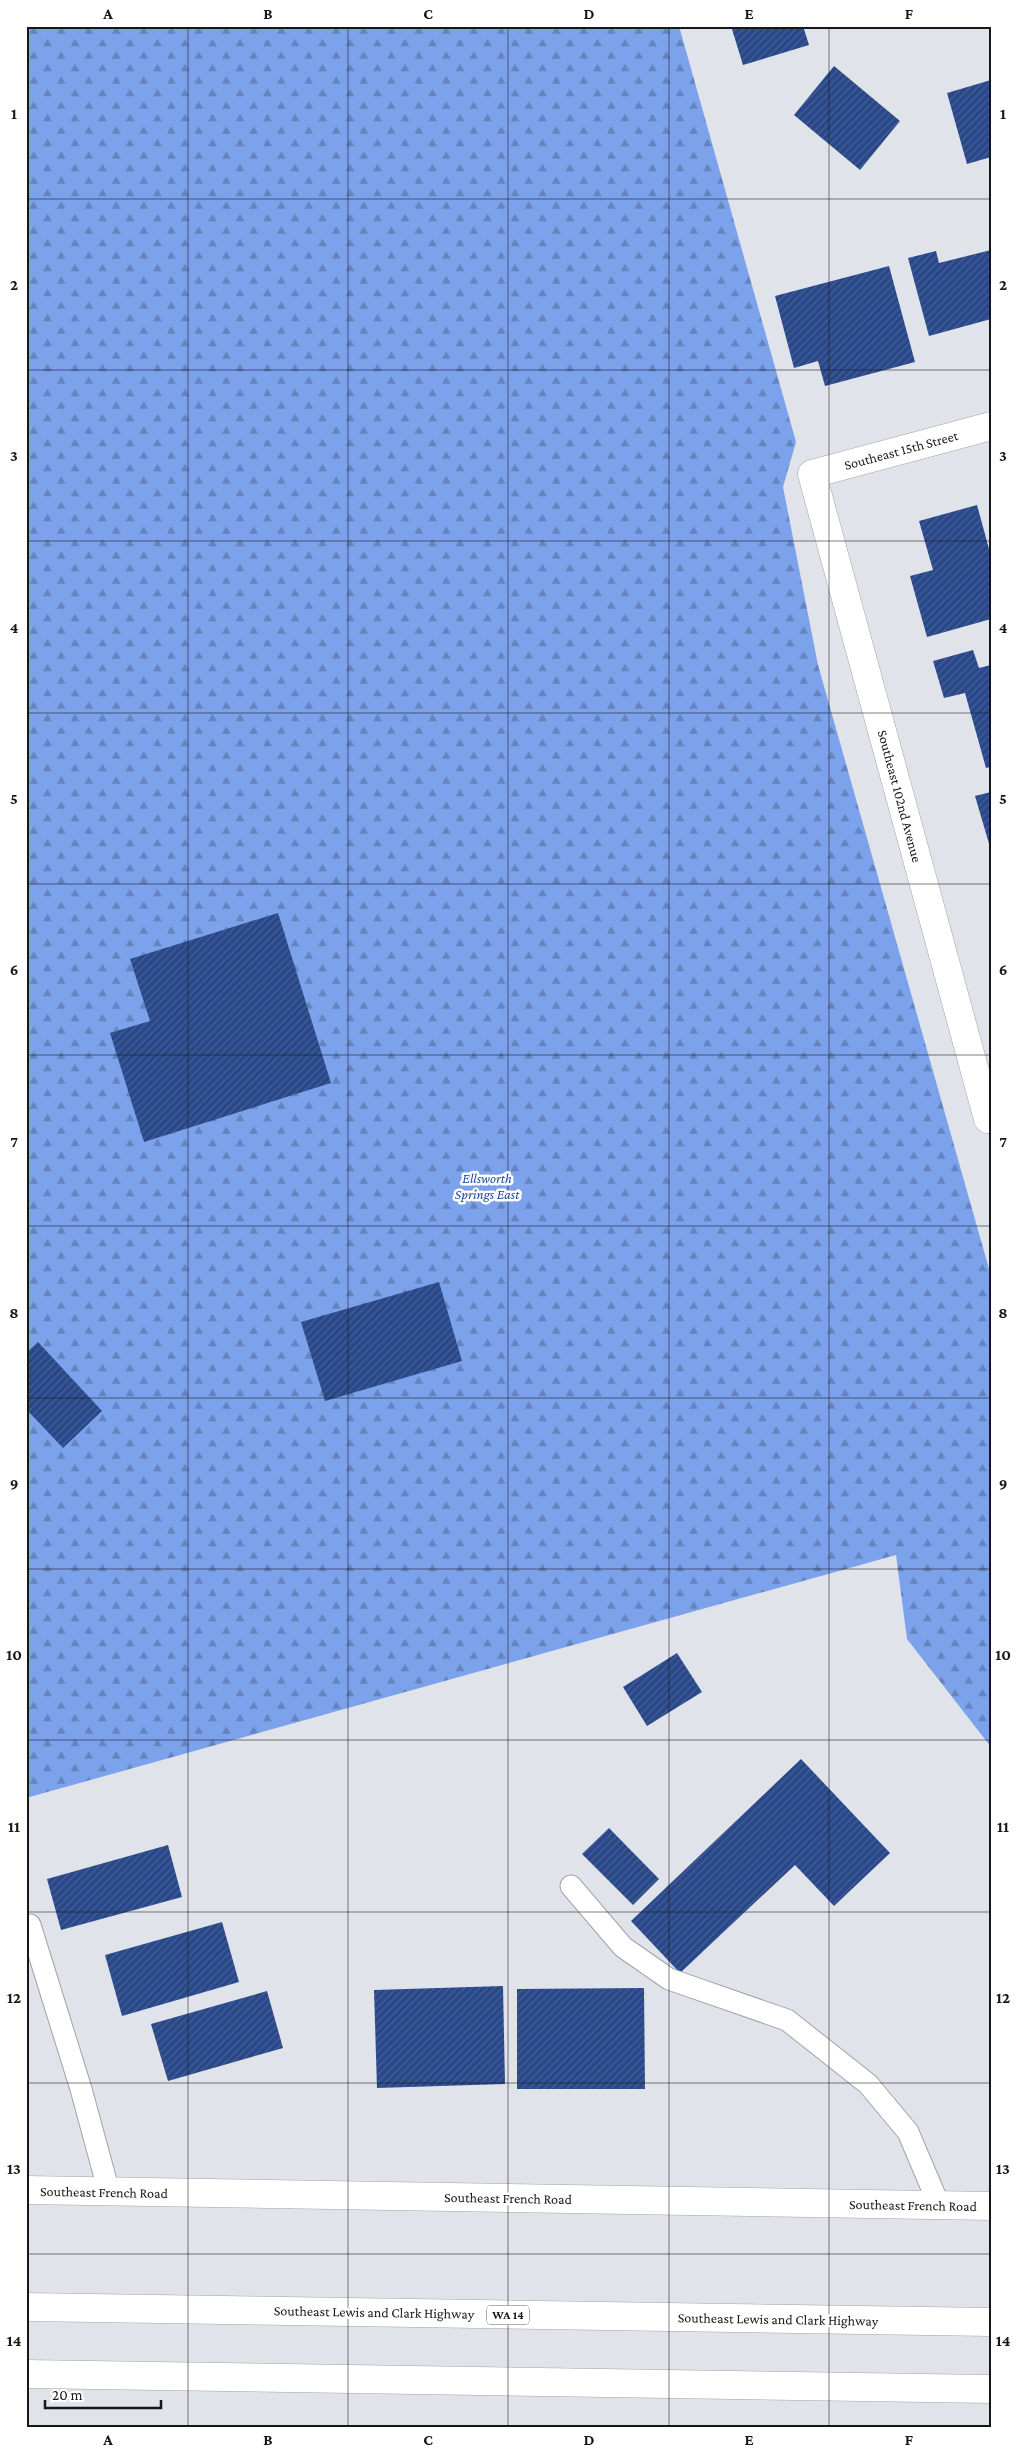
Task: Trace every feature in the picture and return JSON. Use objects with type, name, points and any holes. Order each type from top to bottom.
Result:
[{"type":"main road","name":"Southeast 15th Street","points":[[812,474],[991,426]]},
{"type":"main road","name":"Southeast 102nd Avenue","points":[[812,474],[989,1118]]},
{"type":"main road","name":"Southeast French Road","points":[[26,2190],[991,2206]]},
{"type":"main road","name":"Southeast Lewis and Clark Highway","points":[[26,2307],[991,2322]]},
{"type":"main road","points":[[26,2374],[991,2389]]},
{"type":"lane","points":[[571,1886],[623,1947],[669,1979],[787,2020],[868,2084],[908,2132],[939,2205]]},
{"type":"lane","points":[[30,1925],[81,2089],[109,2192]]},
{"type":"green space","name":"Ellsworth Springs East","points":[[26,26],[679,26],[796,442],[783,487],[818,665],[991,1276],[991,1747],[907,1639],[896,1555],[26,1798]]},
{"type":"building","points":[[731,26],[803,26],[809,45],[743,65]]},
{"type":"building","points":[[834,66],[900,121],[860,170],[794,115]]},
{"type":"building","points":[[991,80],[991,157],[967,164],[947,93]]},
{"type":"building","points":[[991,250],[991,319],[929,336],[908,258],[936,251],[939,263]]},
{"type":"building","points":[[889,266],[915,362],[825,386],[818,361],[794,368],[775,296]]},
{"type":"building","points":[[977,505],[991,556],[991,619],[927,637],[910,576],[933,570],[919,521]]},
{"type":"building","points":[[973,650],[979,668],[991,665],[991,767],[986,768],[965,693],[944,698],[933,661]]},
{"type":"building","points":[[991,792],[991,847],[990,847],[975,796]]},
{"type":"building","points":[[278,913],[331,1083],[144,1142],[110,1033],[150,1021],[130,959]]},
{"type":"building","points":[[439,1282],[462,1361],[325,1401],[301,1322]]},
{"type":"building","points":[[38,1342],[102,1411],[63,1448],[26,1409],[26,1353]]},
{"type":"building","points":[[677,1653],[702,1692],[647,1726],[623,1687]]},
{"type":"building","points":[[801,1759],[890,1853],[834,1906],[795,1865],[680,1973],[631,1921]]},
{"type":"building","points":[[609,1828],[659,1879],[633,1905],[582,1854]]},
{"type":"building","points":[[168,1845],[182,1897],[61,1930],[47,1879]]},
{"type":"building","points":[[222,1922],[239,1982],[122,2016],[105,1955]]},
{"type":"building","points":[[503,1986],[505,2084],[377,2088],[374,1990]]},
{"type":"building","points":[[644,1988],[645,2089],[517,2089],[517,1989]]},
{"type":"building","points":[[267,1991],[283,2048],[168,2081],[151,2024]]}]
